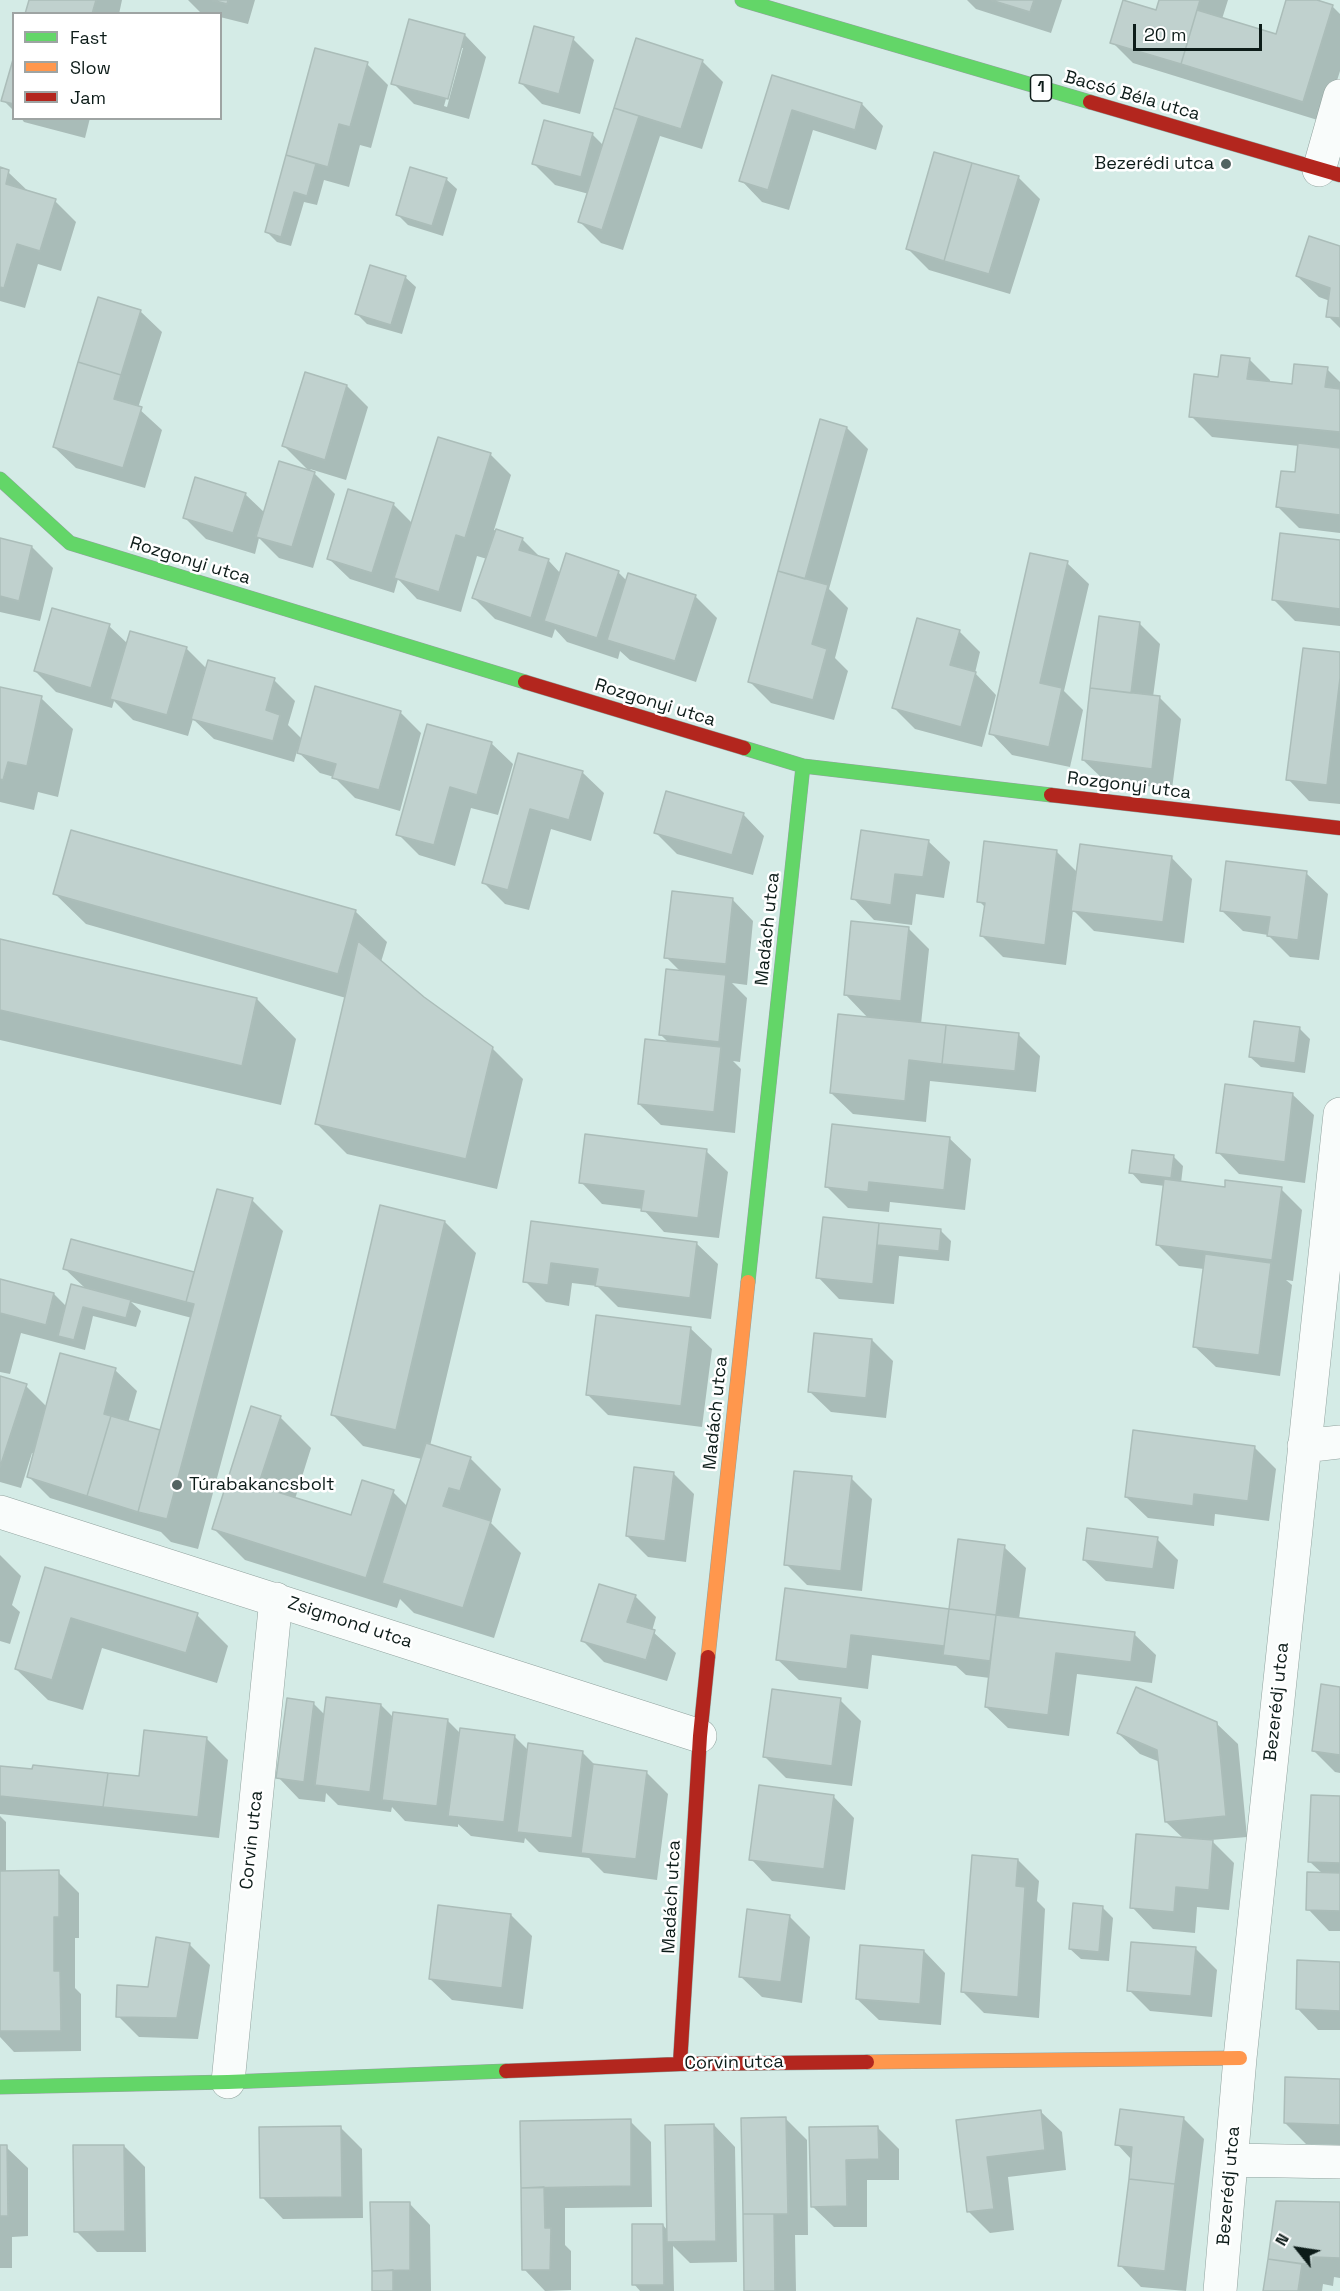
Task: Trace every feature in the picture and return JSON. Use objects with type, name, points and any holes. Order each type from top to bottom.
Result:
[{"type":"street","name":"Bacsó Béla utca","points":[[742,0],[1330,172]]},
{"type":"street","points":[[1330,172],[1340,96]]},
{"type":"street","name":"Rozgonyi utca","points":[[0,479],[70,543],[803,766],[1340,828]]},
{"type":"street","name":"Madách utca","points":[[680,2064],[700,1736],[803,766]]},
{"type":"street","name":"Bezerédj utca","points":[[1220,2291],[1240,2058],[1340,1114]]},
{"type":"street","points":[[1304,1446],[1340,1442]]},
{"type":"street","name":"Zsigmond utca","points":[[0,1512],[700,1736]]},
{"type":"street","name":"Corvin utca","points":[[228,2082],[276,1599]]},
{"type":"street","name":"Corvin utca","points":[[0,2087],[228,2082],[680,2064],[1240,2058]]},
{"type":"street","points":[[1231,2160],[1340,2162]]},
{"type":"building","points":[[29,0],[96,0],[93,12],[26,12]]},
{"type":"building","points":[[212,0],[228,0],[227,4]]},
{"type":"building","points":[[991,0],[1034,0],[1030,12]]},
{"type":"building","points":[[1123,0],[1156,10],[1159,0],[1200,0],[1181,64],[1110,43]]},
{"type":"building","points":[[1286,0],[1317,0],[1333,5],[1303,102],[1181,64],[1197,10],[1276,34]]},
{"type":"building","points":[[409,19],[465,34],[448,99],[391,84]]},
{"type":"building","points":[[534,26],[574,37],[559,94],[519,83]]},
{"type":"building","points":[[636,38],[703,60],[681,129],[614,108]]},
{"type":"building","points":[[315,48],[368,62],[350,127],[339,124],[328,167],[286,155]]},
{"type":"building","points":[[12,63],[12,104],[1,101]]},
{"type":"building","points":[[772,75],[862,103],[855,130],[792,110],[768,190],[739,181]]},
{"type":"building","points":[[614,108],[639,116],[602,230],[578,222]]},
{"type":"building","points":[[544,120],[593,133],[581,177],[532,164]]},
{"type":"building","points":[[934,152],[972,163],[944,261],[906,249]]},
{"type":"building","points":[[286,155],[316,164],[307,196],[294,192],[281,237],[265,232]]},
{"type":"building","points":[[972,163],[1019,176],[989,274],[944,261]]},
{"type":"building","points":[[0,167],[9,170],[6,184],[56,199],[40,251],[17,244],[4,288],[0,287]]},
{"type":"building","points":[[410,167],[447,178],[432,226],[396,215]]},
{"type":"building","points":[[1309,236],[1340,246],[1340,318],[1326,317],[1330,288],[1296,276]]},
{"type":"building","points":[[370,265],[406,276],[391,325],[355,314]]},
{"type":"building","points":[[98,297],[141,310],[121,375],[78,362]]},
{"type":"building","points":[[1221,355],[1250,358],[1247,379],[1292,384],[1294,364],[1328,367],[1325,387],[1340,389],[1340,432],[1189,417],[1194,374],[1218,377]]},
{"type":"building","points":[[78,362],[121,375],[114,399],[142,407],[123,468],[53,447]]},
{"type":"building","points":[[305,372],[347,385],[325,460],[282,446]]},
{"type":"building","points":[[820,419],[847,427],[805,579],[778,571]]},
{"type":"building","points":[[438,437],[491,453],[465,538],[456,535],[439,592],[394,578]]},
{"type":"building","points":[[1298,443],[1340,448],[1340,515],[1276,507],[1281,471],[1295,472]]},
{"type":"building","points":[[279,461],[315,472],[292,547],[256,537]]},
{"type":"building","points":[[195,477],[246,493],[233,533],[183,518]]},
{"type":"building","points":[[348,489],[394,503],[372,573],[327,559]]},
{"type":"building","points":[[496,529],[523,538],[519,550],[549,559],[531,618],[472,598]]},
{"type":"building","points":[[1280,533],[1340,540],[1340,609],[1272,600]]},
{"type":"building","points":[[0,538],[32,546],[19,601],[0,596]]},
{"type":"building","points":[[566,553],[619,571],[597,638],[544,621]]},
{"type":"building","points":[[1030,553],[1068,561],[1040,683],[1062,688],[1049,747],[989,734]]},
{"type":"building","points":[[778,571],[828,585],[812,644],[827,649],[813,700],[748,682]]},
{"type":"building","points":[[628,573],[696,595],[675,661],[607,640]]},
{"type":"building","points":[[52,608],[110,624],[91,688],[34,671]]},
{"type":"building","points":[[1099,616],[1140,622],[1131,693],[1090,688]]},
{"type":"building","points":[[917,618],[960,630],[950,665],[976,672],[961,727],[892,708]]},
{"type":"building","points":[[130,631],[187,647],[167,715],[110,699]]},
{"type":"building","points":[[1303,648],[1340,652],[1340,678],[1327,785],[1286,780]]},
{"type":"building","points":[[208,660],[275,678],[266,710],[280,715],[273,741],[191,719]]},
{"type":"building","points":[[315,686],[401,711],[379,790],[332,778],[336,764],[297,753]]},
{"type":"building","points":[[0,687],[42,696],[27,766],[8,762],[3,780],[0,779]]},
{"type":"building","points":[[1090,688],[1160,696],[1152,769],[1082,760]]},
{"type":"building","points":[[427,724],[492,742],[477,795],[450,787],[434,845],[396,835]]},
{"type":"building","points":[[518,753],[583,771],[569,820],[530,809],[508,890],[482,883]]},
{"type":"building","points":[[666,791],[744,813],[732,855],[654,833]]},
{"type":"building","points":[[71,830],[356,910],[338,974],[53,894]]},
{"type":"building","points":[[861,830],[929,840],[923,877],[895,874],[891,905],[851,899]]},
{"type":"building","points":[[984,841],[1057,850],[1045,945],[980,936],[985,903],[977,902]]},
{"type":"building","points":[[1080,844],[1172,856],[1163,922],[1071,911]]},
{"type":"building","points":[[1226,861],[1307,871],[1298,940],[1267,936],[1270,917],[1220,911]]},
{"type":"building","points":[[672,891],[733,898],[726,964],[664,958]]},
{"type":"building","points":[[851,921],[909,927],[901,1001],[844,995]]},
{"type":"building","points":[[0,939],[257,998],[242,1066],[0,1010]]},
{"type":"building","points":[[358,941],[424,997],[493,1047],[466,1159],[315,1124]]},
{"type":"building","points":[[666,969],[726,975],[719,1042],[659,1035]]},
{"type":"building","points":[[838,1014],[946,1025],[942,1064],[909,1060],[905,1101],[830,1093]]},
{"type":"building","points":[[1254,1021],[1300,1027],[1295,1063],[1249,1057]]},
{"type":"building","points":[[946,1025],[1019,1033],[1015,1071],[942,1064]]},
{"type":"building","points":[[645,1039],[721,1047],[714,1112],[638,1104]]},
{"type":"building","points":[[1225,1084],[1293,1093],[1285,1162],[1216,1153]]},
{"type":"building","points":[[832,1124],[950,1137],[944,1190],[869,1182],[868,1192],[825,1187]]},
{"type":"building","points":[[585,1134],[707,1149],[698,1218],[641,1211],[644,1191],[579,1183]]},
{"type":"building","points":[[1132,1150],[1174,1155],[1171,1178],[1129,1173]]},
{"type":"building","points":[[1164,1179],[1225,1187],[1225,1180],[1282,1187],[1272,1260],[1156,1245]]},
{"type":"building","points":[[217,1189],[253,1198],[167,1519],[138,1512],[194,1304],[186,1302]]},
{"type":"building","points":[[380,1205],[445,1221],[396,1430],[331,1415]]},
{"type":"building","points":[[823,1217],[879,1223],[873,1284],[816,1278]]},
{"type":"building","points":[[531,1221],[697,1242],[690,1298],[595,1286],[598,1269],[551,1263],[548,1285],[523,1282]]},
{"type":"building","points":[[879,1223],[941,1229],[939,1251],[877,1245]]},
{"type":"building","points":[[71,1239],[194,1272],[186,1302],[63,1269]]},
{"type":"building","points":[[1205,1254],[1271,1263],[1259,1355],[1193,1347]]},
{"type":"building","points":[[0,1279],[54,1293],[46,1325],[0,1313]]},
{"type":"building","points":[[71,1284],[131,1300],[126,1318],[83,1307],[74,1340],[58,1336]]},
{"type":"building","points":[[596,1315],[691,1327],[681,1406],[586,1395]]},
{"type":"building","points":[[814,1333],[872,1339],[866,1398],[808,1392]]},
{"type":"building","points":[[60,1353],[116,1368],[104,1414],[111,1416],[87,1496],[27,1477]]},
{"type":"building","points":[[0,1376],[27,1384],[0,1467]]},
{"type":"building","points":[[251,1406],[281,1416],[258,1486],[351,1515],[362,1480],[394,1490],[366,1578],[212,1529]]},
{"type":"building","points":[[111,1416],[160,1430],[138,1512],[87,1496]]},
{"type":"building","points":[[1133,1430],[1255,1446],[1248,1501],[1194,1494],[1193,1506],[1125,1497]]},
{"type":"building","points":[[426,1443],[471,1457],[460,1491],[449,1488],[443,1506],[491,1521],[463,1608],[382,1583]]},
{"type":"building","points":[[634,1467],[674,1472],[665,1541],[626,1536]]},
{"type":"building","points":[[794,1471],[852,1476],[841,1571],[784,1565]]},
{"type":"building","points":[[1087,1528],[1158,1537],[1153,1569],[1083,1560]]},
{"type":"building","points":[[958,1539],[1005,1545],[996,1615],[949,1609]]},
{"type":"building","points":[[45,1567],[198,1613],[186,1653],[71,1618],[52,1680],[15,1669]]},
{"type":"building","points":[[599,1584],[636,1595],[627,1622],[655,1630],[646,1660],[581,1641]]},
{"type":"building","points":[[785,1588],[949,1609],[944,1646],[851,1635],[847,1669],[776,1660]]},
{"type":"building","points":[[949,1609],[996,1615],[990,1661],[943,1655]]},
{"type":"building","points":[[996,1615],[1135,1632],[1131,1662],[1056,1653],[1048,1715],[985,1707]]},
{"type":"building","points":[[1321,1684],[1340,1687],[1340,1755],[1312,1751]]},
{"type":"building","points":[[1136,1687],[1217,1722],[1226,1816],[1165,1822],[1157,1750],[1117,1733]]},
{"type":"building","points":[[772,1689],[841,1698],[832,1766],[763,1757]]},
{"type":"building","points":[[326,1697],[381,1704],[370,1792],[315,1785]]},
{"type":"building","points":[[287,1698],[314,1702],[304,1782],[276,1778]]},
{"type":"building","points":[[393,1712],[448,1719],[437,1806],[382,1800]]},
{"type":"building","points":[[460,1728],[515,1735],[504,1822],[448,1816]]},
{"type":"building","points":[[144,1730],[207,1737],[198,1817],[103,1807],[108,1773],[139,1776]]},
{"type":"building","points":[[528,1743],[583,1751],[572,1838],[517,1832]]},
{"type":"building","points":[[593,1764],[647,1771],[636,1859],[581,1853]]},
{"type":"building","points":[[33,1765],[108,1773],[103,1807],[0,1796],[0,1766],[32,1769]]},
{"type":"building","points":[[759,1785],[834,1795],[824,1869],[749,1860]]},
{"type":"building","points":[[1311,1795],[1340,1796],[1340,1863],[1308,1862]]},
{"type":"building","points":[[1136,1834],[1213,1840],[1209,1890],[1176,1887],[1174,1912],[1130,1908]]},
{"type":"building","points":[[972,1855],[1018,1859],[1016,1886],[1025,1887],[1018,1997],[961,1992]]},
{"type":"building","points":[[59,1870],[59,1917],[54,1917],[54,1971],[60,1971],[61,2031],[0,2031],[0,1871]]},
{"type":"building","points":[[1307,1872],[1340,1873],[1340,1911],[1306,1910]]},
{"type":"building","points":[[1073,1903],[1103,1906],[1099,1952],[1069,1949]]},
{"type":"building","points":[[438,1905],[511,1914],[502,1988],[429,1979]]},
{"type":"building","points":[[747,1909],[790,1915],[781,1982],[739,1977]]},
{"type":"building","points":[[156,1937],[190,1943],[177,2018],[116,2017],[117,1985],[148,1987]]},
{"type":"building","points":[[1131,1942],[1196,1947],[1191,1996],[1127,1991]]},
{"type":"building","points":[[860,1945],[924,1950],[920,2004],[856,1999]]},
{"type":"building","points":[[1297,1960],[1340,1962],[1340,2011],[1296,2009]]},
{"type":"building","points":[[1285,2077],[1340,2079],[1340,2125],[1284,2123]]},
{"type":"building","points":[[1120,2109],[1184,2117],[1175,2184],[1129,2179],[1132,2147],[1115,2145]]},
{"type":"building","points":[[1041,2110],[1045,2150],[987,2157],[994,2209],[967,2212],[956,2120]]},
{"type":"building","points":[[786,2117],[788,2214],[743,2214],[741,2118]]},
{"type":"building","points":[[631,2119],[631,2186],[521,2188],[520,2121]]},
{"type":"building","points":[[714,2124],[716,2241],[667,2242],[665,2125]]},
{"type":"building","points":[[341,2126],[342,2197],[260,2198],[259,2127]]},
{"type":"building","points":[[878,2126],[879,2159],[846,2160],[847,2206],[811,2207],[809,2127]]},
{"type":"building","points":[[0,2145],[7,2145],[8,2216],[0,2216]]},
{"type":"building","points":[[73,2145],[124,2145],[125,2231],[74,2232]]},
{"type":"building","points":[[1129,2179],[1175,2184],[1165,2271],[1118,2266]]},
{"type":"building","points":[[544,2187],[545,2228],[551,2228],[550,2270],[522,2270],[521,2188]]},
{"type":"building","points":[[1276,2201],[1340,2202],[1340,2258],[1313,2257],[1312,2265],[1268,2259]]},
{"type":"building","points":[[370,2202],[410,2202],[410,2270],[372,2271]]},
{"type":"building","points":[[743,2214],[774,2214],[775,2291],[744,2291]]},
{"type":"building","points":[[632,2224],[663,2224],[664,2285],[632,2285]]},
{"type":"building","points":[[1268,2259],[1302,2264],[1298,2291],[1263,2291]]},
{"type":"building","points":[[393,2270],[393,2291],[372,2291],[372,2271]]},
{"type":"traffic: fast","points":[[742,0],[1090,102]]},
{"type":"traffic: fast","points":[[0,479],[70,543],[525,682]]},
{"type":"traffic: fast","points":[[744,748],[803,766],[1051,795]]},
{"type":"traffic: fast","points":[[748,1282],[803,766]]},
{"type":"traffic: fast","points":[[0,2087],[228,2082],[506,2071]]},
{"type":"traffic: slow","points":[[708,1657],[748,1282]]},
{"type":"traffic: slow","points":[[867,2062],[1240,2058]]},
{"type":"traffic: jam","points":[[1090,102],[1340,175]]},
{"type":"traffic: jam","points":[[525,682],[744,748]]},
{"type":"traffic: jam","points":[[1051,795],[1340,828]]},
{"type":"traffic: jam","points":[[680,2064],[700,1736],[708,1657]]},
{"type":"traffic: jam","points":[[506,2071],[680,2064],[867,2062]]},
{"type":"place","name":"Bezerédi utca","points":[[1226,164]]},
{"type":"place","name":"Túrabakancsbolt","points":[[177,1485]]}]
